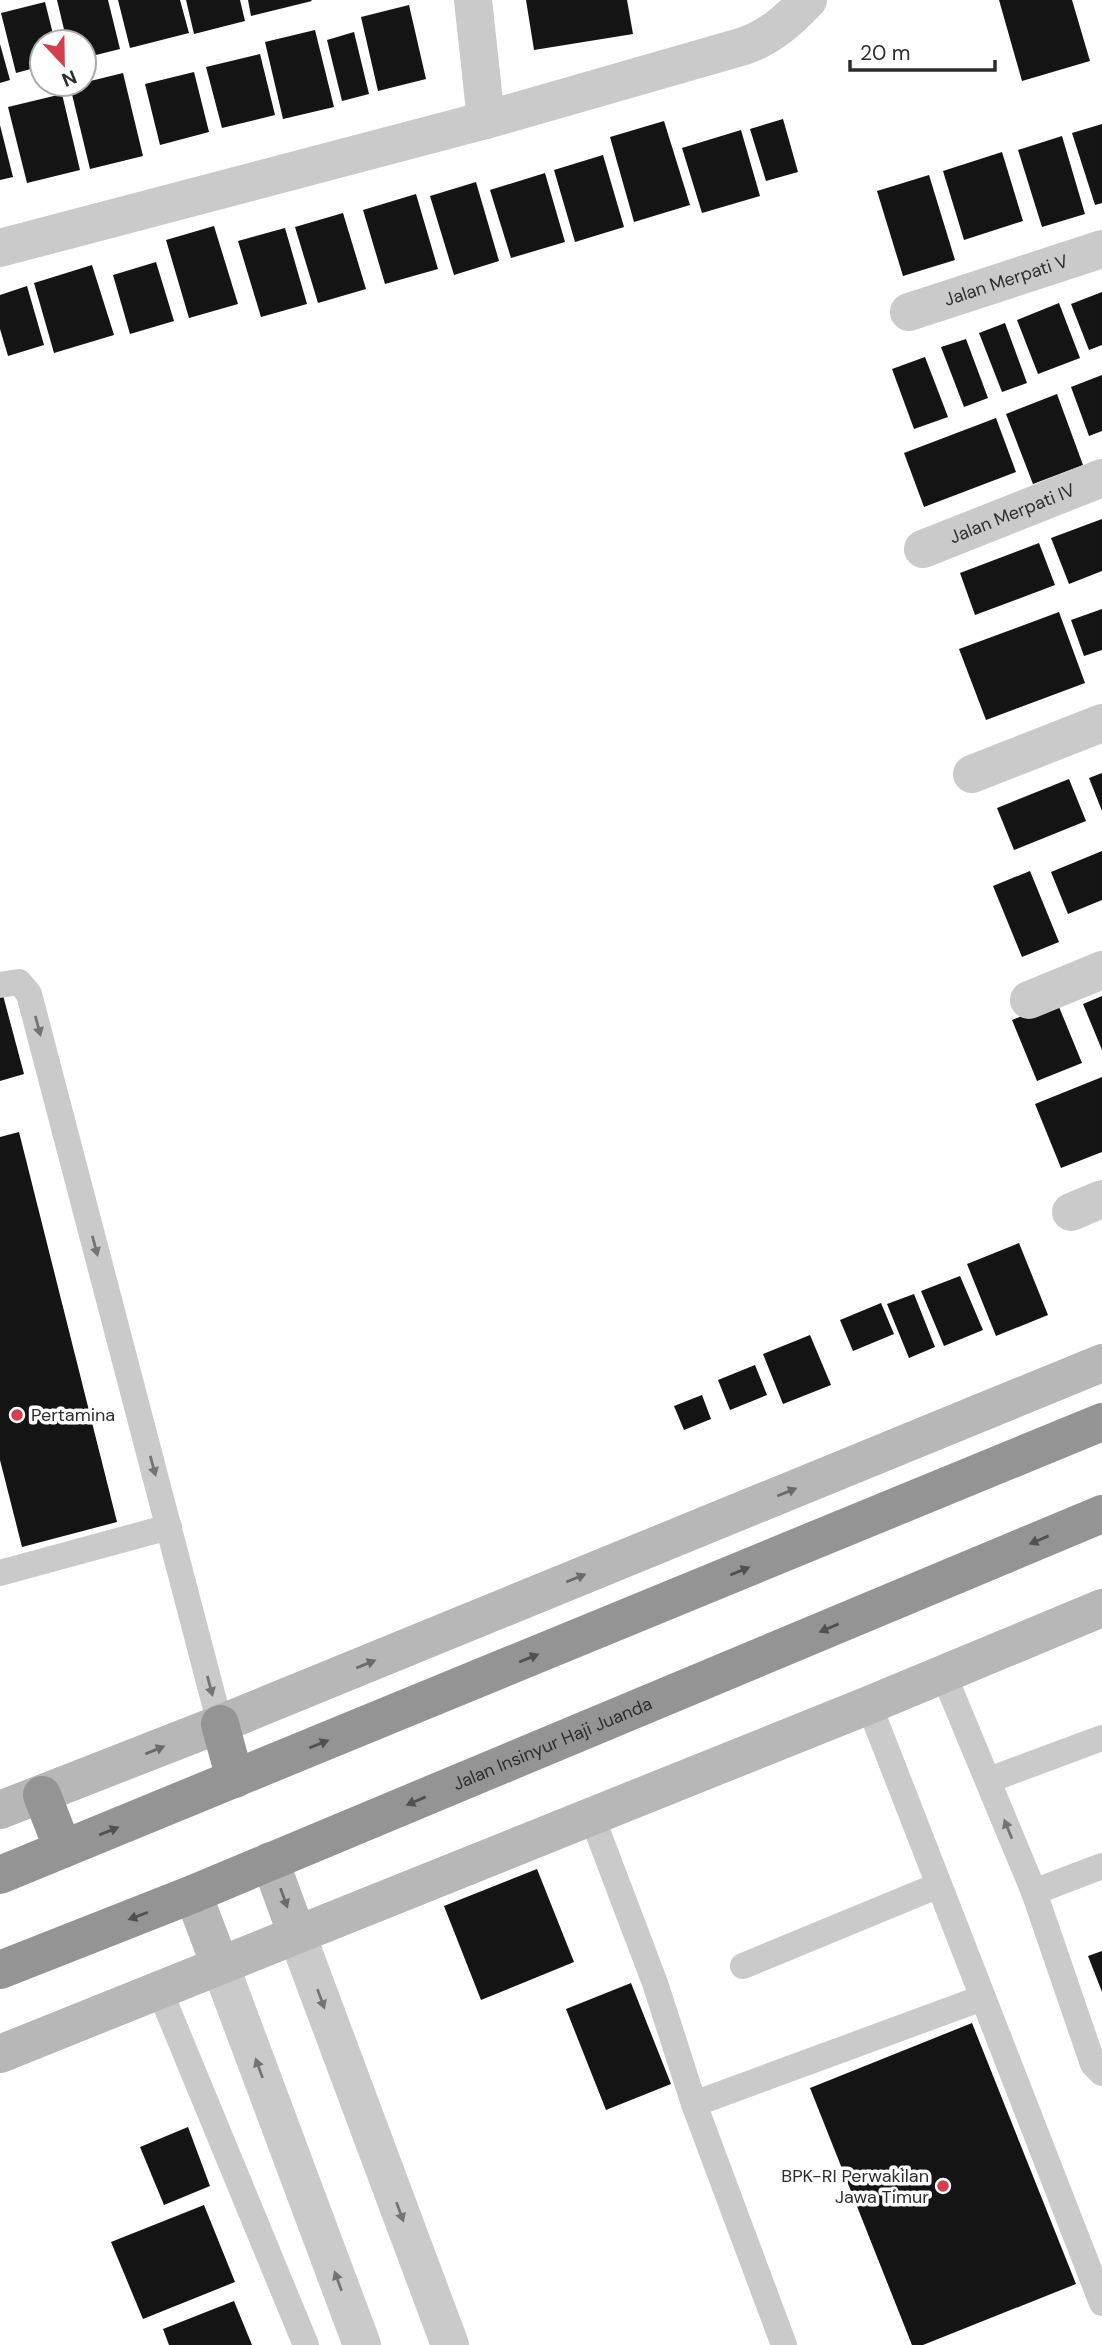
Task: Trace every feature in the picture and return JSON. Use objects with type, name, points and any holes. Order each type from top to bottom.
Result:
[{"type":"highway","points":[[0,1875],[1102,1422]]},
{"type":"highway","name":"Jalan Insinyur Haji Juanda","points":[[0,1970],[193,1894],[1102,1514]]},
{"type":"highway","points":[[220,1724],[235,1779]]},
{"type":"highway","points":[[42,1794],[63,1849]]},
{"type":"street","points":[[473,0],[486,120]]},
{"type":"street","points":[[0,248],[486,120],[761,40],[782,25],[808,0]]},
{"type":"street","name":"Jalan Merpati V","points":[[909,312],[1102,248]]},
{"type":"street","name":"Jalan Merpati IV","points":[[923,549],[1102,478]]},
{"type":"street","points":[[972,774],[1102,723]]},
{"type":"street","points":[[1029,1000],[1102,970]]},
{"type":"street","points":[[0,1810],[220,1724],[1102,1363]]},
{"type":"street","points":[[0,2054],[869,1705],[1102,1608]]},
{"type":"street","points":[[270,1861],[450,2345]]},
{"type":"street","points":[[193,1894],[362,2345]]},
{"type":"lane","points":[[0,985],[19,982],[29,994],[220,1724]]},
{"type":"lane","points":[[0,1573],[169,1527]]},
{"type":"lane","points":[[943,1673],[1034,1892],[1093,2064],[1102,2073]]},
{"type":"lane","points":[[869,1705],[1102,2303]]},
{"type":"lane","points":[[989,1780],[1102,1738]]},
{"type":"lane","points":[[592,1817],[655,1983],[694,2104],[784,2345]]},
{"type":"lane","points":[[1034,1892],[1102,1866]]},
{"type":"lane","points":[[743,1966],[939,1885]]},
{"type":"lane","points":[[159,1989],[306,2345]]},
{"type":"lane","points":[[694,2104],[982,1998]]},
{"type":"building","points":[[57,0],[108,0],[120,49],[98,54],[98,28],[64,28]]},
{"type":"building","points":[[118,0],[180,0],[189,33],[130,48]]},
{"type":"building","points":[[186,0],[240,0],[245,21],[194,34]]},
{"type":"building","points":[[248,0],[311,0],[312,1],[251,16]]},
{"type":"building","points":[[526,0],[627,0],[633,34],[534,50]]},
{"type":"building","points":[[999,0],[1072,0],[1090,61],[1022,81]]},
{"type":"building","points":[[45,2],[52,28],[28,28],[28,70],[16,73],[1,13]]},
{"type":"building","points":[[409,5],[426,79],[378,91],[361,17]]},
{"type":"building","points":[[315,30],[334,107],[283,119],[265,42]]},
{"type":"building","points":[[354,32],[369,94],[342,101],[327,40]]},
{"type":"building","points":[[0,44],[10,80],[0,83]]},
{"type":"building","points":[[260,54],[275,115],[222,128],[206,67]]},
{"type":"building","points":[[194,72],[209,132],[160,145],[145,84]]},
{"type":"building","points":[[123,73],[143,156],[90,169],[73,98],[98,98],[98,79]]},
{"type":"building","points":[[45,98],[63,98],[80,170],[27,183],[8,107]]},
{"type":"building","points":[[783,119],[798,172],[766,181],[750,129]]},
{"type":"building","points":[[664,121],[690,205],[634,222],[610,137]]},
{"type":"building","points":[[1102,124],[1102,203],[1095,205],[1072,133]]},
{"type":"building","points":[[0,125],[13,177],[0,180]]},
{"type":"building","points":[[741,130],[760,196],[702,213],[682,148]]},
{"type":"building","points":[[1062,136],[1085,214],[1042,227],[1018,150]]},
{"type":"building","points":[[1002,152],[1023,221],[964,240],[943,171]]},
{"type":"building","points":[[603,155],[624,227],[575,242],[554,170]]},
{"type":"building","points":[[545,173],[565,242],[511,258],[490,190]]},
{"type":"building","points":[[929,175],[955,260],[903,276],[877,191]]},
{"type":"building","points":[[476,182],[499,261],[454,275],[430,196]]},
{"type":"building","points":[[416,194],[438,269],[385,284],[363,210]]},
{"type":"building","points":[[343,213],[366,289],[318,303],[295,227]]},
{"type":"building","points":[[214,226],[238,304],[189,318],[166,240]]},
{"type":"building","points":[[285,228],[307,304],[261,317],[238,241]]},
{"type":"building","points":[[156,262],[174,321],[130,334],[113,275]]},
{"type":"building","points":[[92,265],[114,335],[54,353],[34,283]]},
{"type":"building","points":[[27,286],[44,345],[8,356],[0,329],[0,295]]},
{"type":"building","points":[[1102,292],[1102,345],[1089,350],[1071,304]]},
{"type":"building","points":[[1059,303],[1080,358],[1038,374],[1017,320]]},
{"type":"building","points":[[1005,323],[1027,383],[1002,392],[979,333]]},
{"type":"building","points":[[966,339],[988,398],[964,407],[941,347]]},
{"type":"building","points":[[925,357],[948,417],[914,429],[892,369]]},
{"type":"building","points":[[1102,375],[1102,431],[1089,436],[1071,387]]},
{"type":"building","points":[[1057,394],[1083,465],[1033,484],[1006,414]]},
{"type":"building","points":[[996,418],[1016,472],[924,507],[904,453]]},
{"type":"building","points":[[1102,519],[1102,571],[1069,584],[1051,538]]},
{"type":"building","points":[[1039,543],[1055,585],[975,615],[960,573]]},
{"type":"building","points":[[1102,609],[1102,650],[1084,656],[1071,620]]},
{"type":"building","points":[[1059,612],[1085,683],[986,720],[959,649]]},
{"type":"building","points":[[1102,773],[1102,811],[1089,778]]},
{"type":"building","points":[[1069,779],[1086,821],[1014,850],[997,808]]},
{"type":"building","points":[[1102,851],[1102,900],[1068,914],[1051,872]]},
{"type":"building","points":[[1030,871],[1059,942],[1022,957],[993,886]]},
{"type":"building","points":[[0,984],[24,1074],[0,1081]]},
{"type":"building","points":[[1102,996],[1102,1050],[1083,1004]]},
{"type":"building","points":[[1057,1002],[1082,1063],[1037,1081],[1012,1020]]},
{"type":"building","points":[[1102,1077],[1102,1152],[1061,1168],[1035,1104]]},
{"type":"building","points":[[19,1132],[117,1522],[22,1547],[0,1460],[0,1137]]},
{"type":"building","points":[[1019,1243],[1048,1315],[996,1336],[967,1264]]},
{"type":"building","points":[[960,1276],[983,1330],[944,1346],[921,1291]]},
{"type":"building","points":[[914,1294],[935,1347],[909,1358],[887,1304]]},
{"type":"building","points":[[881,1303],[894,1334],[853,1351],[840,1320]]},
{"type":"building","points":[[810,1335],[831,1385],[783,1404],[763,1354]]},
{"type":"building","points":[[755,1365],[767,1395],[730,1410],[718,1380]]},
{"type":"building","points":[[702,1395],[711,1419],[684,1430],[674,1406]]},
{"type":"building","points":[[537,1869],[574,1962],[481,2000],[444,1906]]},
{"type":"building","points":[[1102,1951],[1102,1992],[1088,1956]]},
{"type":"building","points":[[631,1983],[671,2084],[606,2110],[566,2009]]},
{"type":"building","name":"BPK-RI Perwakilan Jawa Timur","points":[[972,2023],[1076,2284],[923,2345],[912,2345],[810,2088]]},
{"type":"building","points":[[188,2127],[210,2186],[164,2205],[140,2147]]},
{"type":"building","points":[[204,2205],[235,2282],[143,2319],[111,2242]]},
{"type":"building","points":[[234,2301],[252,2345],[169,2345],[163,2329]]},
{"type":"place","name":"Pertamina","points":[[17,1415]]},
{"type":"place","name":"BPK-RI Perwakilan Jawa Timur","points":[[943,2186]]}]
